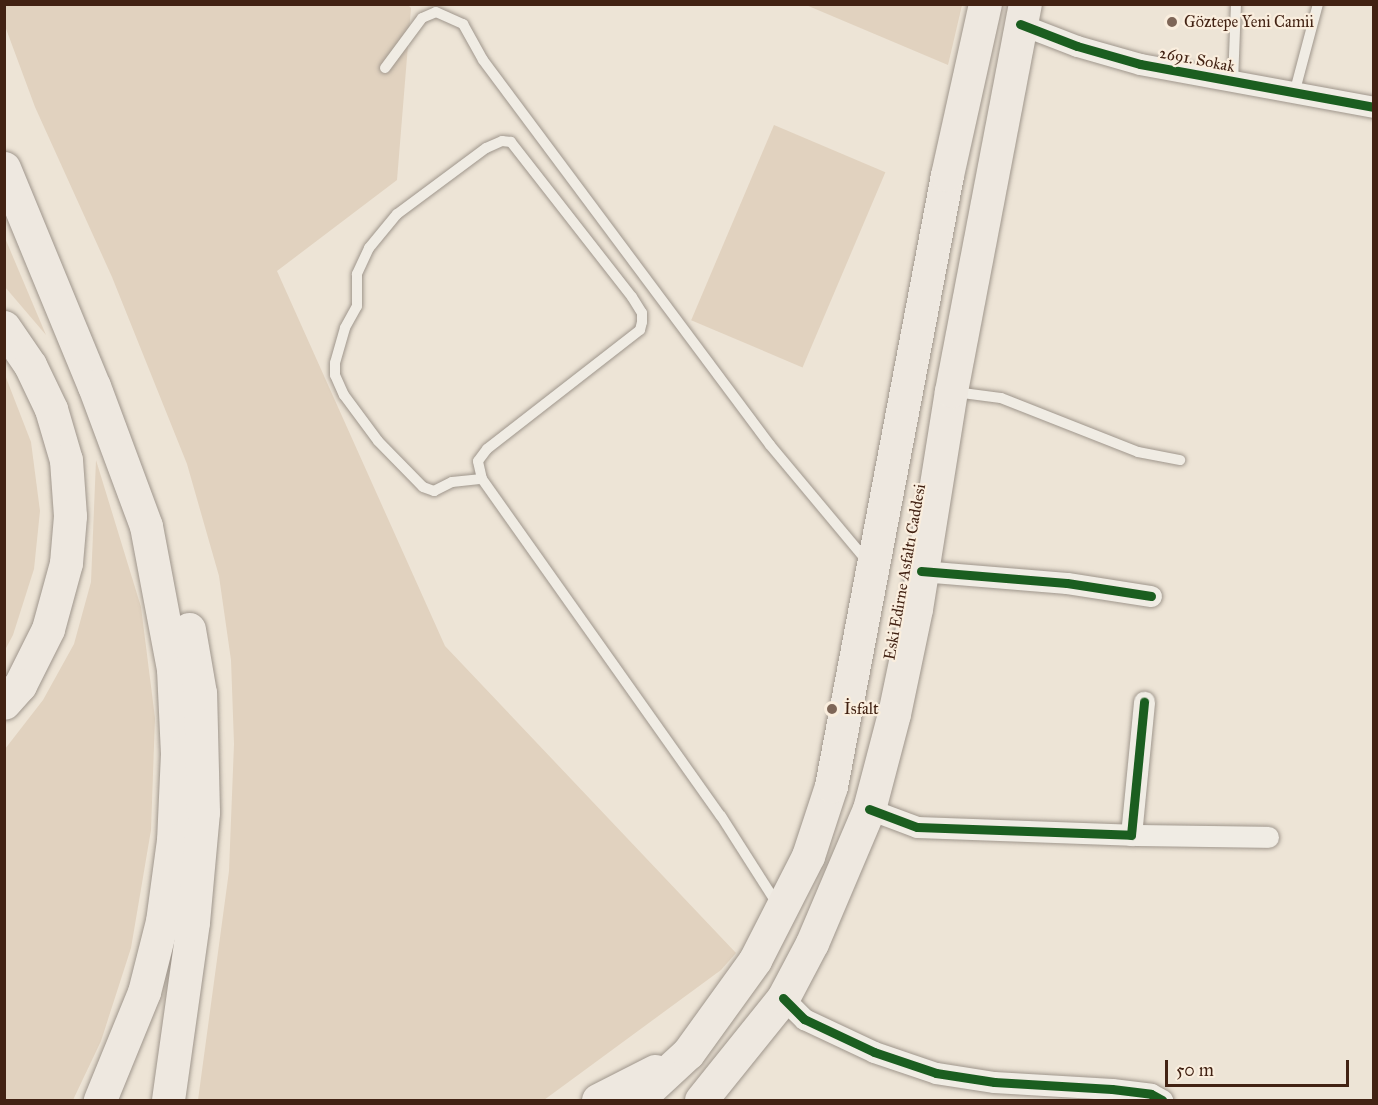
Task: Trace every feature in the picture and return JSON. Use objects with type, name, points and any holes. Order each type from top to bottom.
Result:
[{"type":"main road","name":"Eski Edirne Asfaltı Caddesi","points":[[637,1101],[688,1053],[755,960],[808,856],[831,786],[947,176],[985,4]]},
{"type":"main road","name":"Eski Edirne Asfaltı Caddesi","points":[[701,1101],[783,998],[812,943],[868,809],[894,714],[951,392],[1022,14]]},
{"type":"main road","points":[[4,168],[130,478],[157,569],[173,669],[177,753],[173,840],[162,921],[144,992],[100,1101]]},
{"type":"main road","points":[[4,327],[30,365],[51,409],[66,460],[70,516],[66,563],[48,629],[20,685],[4,703]]},
{"type":"main road","points":[[130,478],[150,506],[164,539],[185,610],[200,693],[203,812],[193,922],[168,1101]]},
{"type":"main road","points":[[598,1101],[688,1053]]},
{"type":"street","name":"2691. Sokak","points":[[1022,14],[1109,55],[1294,95],[1374,107]]},
{"type":"street","points":[[921,571],[1067,583],[1151,596]]},
{"type":"street","points":[[1131,835],[1144,702]]},
{"type":"street","points":[[868,809],[917,827],[1027,834],[1268,837]]},
{"type":"street","points":[[783,998],[804,1019],[874,1052],[936,1073],[994,1082],[1112,1089],[1151,1094],[1162,1101]]},
{"type":"lane","name":"2691. Sokak","points":[[1233,82],[1236,4]]},
{"type":"lane","points":[[1294,95],[1318,4]]},
{"type":"lane","points":[[385,68],[422,18],[436,12],[463,24],[483,60],[770,445],[873,567]]},
{"type":"lane","points":[[482,480],[452,482],[434,491],[423,487],[385,450],[344,395],[334,363],[357,306],[357,274],[369,248],[398,214],[486,148],[502,141],[511,142],[632,297],[642,313],[642,322],[640,330],[487,449],[478,462],[482,480],[721,816],[781,910]]},
{"type":"lane","points":[[951,392],[1001,398],[1138,452],[1180,460]]},
{"type":"shaded area","points":[[5,4],[407,4],[411,8],[397,180],[277,271],[445,646],[736,953],[721,970],[544,1100],[198,1100],[229,871],[234,744],[231,660],[219,576],[187,464],[112,277],[35,107],[5,26]]},
{"type":"shaded area","points":[[806,5],[962,5],[948,65]]},
{"type":"shaded area","points":[[774,125],[885,172],[803,367],[691,320]]},
{"type":"shaded area","points":[[5,238],[46,335],[5,287]]},
{"type":"shaded area","points":[[5,375],[31,442],[40,511],[34,569],[13,635],[5,650]]},
{"type":"shaded area","points":[[96,460],[141,607],[155,718],[151,830],[131,948],[101,1041],[73,1100],[5,1100],[5,749],[43,700],[74,644],[91,582]]},
{"type":"cycle path","points":[[1020,24],[1077,46],[1140,64],[1374,107]]},
{"type":"cycle path","points":[[921,571],[1067,583],[1151,596]]},
{"type":"cycle path","points":[[869,809],[917,827],[1131,835],[1144,702]]},
{"type":"cycle path","points":[[783,998],[804,1019],[874,1052],[936,1073],[994,1082],[1112,1089],[1151,1094],[1162,1100]]},
{"type":"place","name":"Göztepe Yeni Camii","points":[[1172,22]]},
{"type":"place","name":"İsfalt","points":[[832,709]]}]
